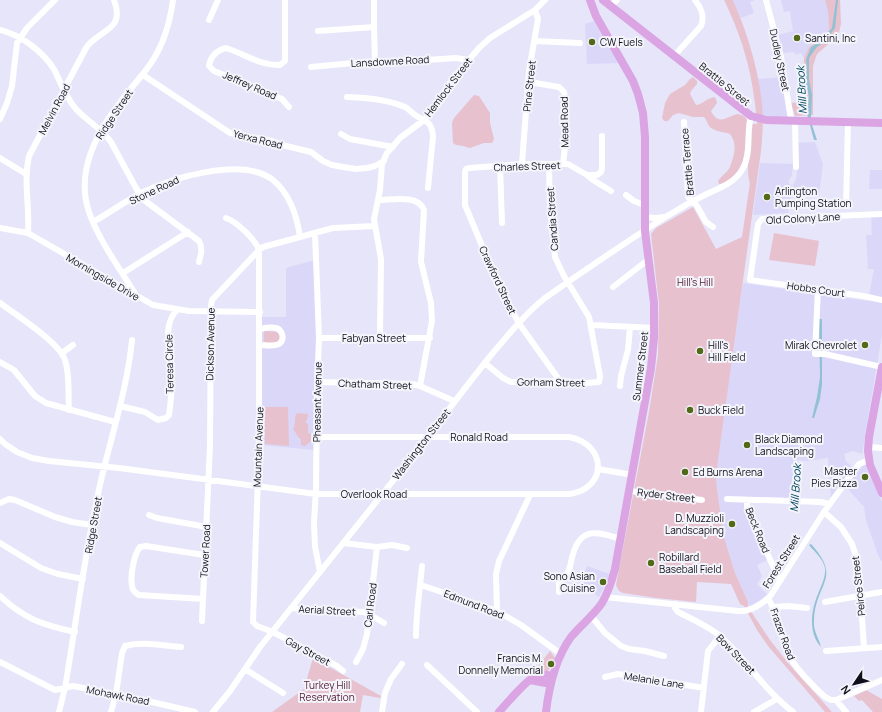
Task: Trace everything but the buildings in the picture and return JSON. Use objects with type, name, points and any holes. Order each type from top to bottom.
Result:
[{"type":"main road","name":"Summer Street","points":[[546,712],[552,680],[561,654],[571,638],[591,616],[605,597],[615,569],[652,368],[654,303],[644,217],[645,129],[641,105],[633,81],[595,13],[590,0]]},
{"type":"main road","name":"Brattle Street","points":[[603,0],[751,116],[766,120],[882,123]]},
{"type":"main road","points":[[595,13],[602,6],[611,6]]},
{"type":"main road","points":[[882,367],[880,393],[869,447],[869,460],[872,472],[882,493]]},
{"type":"main road","points":[[499,712],[530,680],[552,680]]},
{"type":"street","points":[[0,119],[10,93],[14,76],[17,43],[27,28],[55,0]]},
{"type":"street","name":"Melvin Road","points":[[28,233],[29,212],[26,174],[29,156],[90,42],[115,23],[117,12],[114,0]]},
{"type":"street","name":"Ridge Street","points":[[137,297],[93,222],[86,202],[85,178],[87,164],[101,130],[153,61],[163,42],[169,23],[173,0]]},
{"type":"street","points":[[209,20],[218,0]]},
{"type":"street","name":"Jeffrey Road","points":[[285,0],[285,61],[280,65],[273,65],[261,62],[226,48],[220,49],[214,55],[210,60],[209,66],[214,71],[282,99],[289,106]]},
{"type":"street","points":[[374,0],[375,61]]},
{"type":"street","name":"Hemlock Street","points":[[380,337],[381,259],[374,219],[380,190],[382,164],[387,154],[400,138],[424,120],[436,106],[452,80],[468,60],[490,38],[535,10],[545,0]]},
{"type":"street","points":[[611,6],[617,0]]},
{"type":"street","points":[[674,56],[701,26],[703,21],[700,8],[695,0]]},
{"type":"street","name":"Dudley Street","points":[[767,0],[781,57],[793,120],[796,167]]},
{"type":"street","name":"Pine Street","points":[[522,164],[529,71],[538,19],[535,10]]},
{"type":"street","points":[[318,30],[374,28]]},
{"type":"street","points":[[0,30],[14,34],[20,38],[37,50],[49,63],[76,108],[101,130],[111,142],[140,194],[150,205],[199,241],[202,246],[202,253],[199,262]]},
{"type":"street","points":[[535,41],[580,43]]},
{"type":"street","name":"Lansdowne Road","points":[[311,67],[375,61],[412,61],[456,58],[468,60]]},
{"type":"street","name":"Yerxa Road","points":[[143,75],[230,133],[272,141],[282,146],[310,152],[327,163],[343,167],[367,168],[384,161]]},
{"type":"street","name":"Mead Road","points":[[529,82],[559,87],[564,92],[566,119],[563,164]]},
{"type":"street","points":[[347,97],[367,98],[396,104],[407,108],[430,123],[433,130],[428,188]]},
{"type":"street","name":"Washington Street","points":[[213,712],[246,669],[260,647],[518,322],[538,304],[568,282],[667,216],[734,180],[742,170],[747,158],[748,128],[751,116]]},
{"type":"street","name":"Brattle Terrace","points":[[684,122],[688,195],[691,202]]},
{"type":"street","points":[[846,206],[848,122]]},
{"type":"street","points":[[341,134],[350,139],[393,147]]},
{"type":"street","points":[[587,174],[597,175],[601,171],[602,136]]},
{"type":"street","points":[[0,158],[26,174]]},
{"type":"street","name":"Charles Street","points":[[466,169],[522,164],[568,164],[587,174],[611,191]]},
{"type":"street","name":"Candia Street","points":[[549,165],[550,210],[554,251],[558,264],[588,313],[592,325],[600,376],[599,382]]},
{"type":"street","points":[[500,166],[502,223]]},
{"type":"street","name":"Crawford Street","points":[[466,169],[464,200],[465,208],[518,322],[560,381]]},
{"type":"street","name":"Stone Road","points":[[93,222],[140,194],[163,183],[190,175],[227,170],[262,174],[273,181],[286,194],[295,213],[300,237]]},
{"type":"street","points":[[626,195],[634,201],[644,205]]},
{"type":"street","points":[[378,200],[414,200],[419,202],[424,208],[425,214],[421,262],[432,308],[432,322],[420,386]]},
{"type":"street","points":[[691,202],[697,206],[706,222],[713,227]]},
{"type":"street","name":"Old Colony Lane","points":[[750,280],[758,224],[762,219],[882,214]]},
{"type":"street","name":"Washington Street","points":[[644,217],[658,218],[667,216]]},
{"type":"street","points":[[226,218],[236,223],[255,242],[259,250]]},
{"type":"street","name":"Dickson Avenue","points":[[208,481],[210,445],[210,311],[212,300],[259,250],[268,246],[340,227],[375,226]]},
{"type":"street","name":"Morningside Drive","points":[[0,228],[28,233],[137,297],[153,304],[171,307],[177,310],[189,311],[260,312]]},
{"type":"street","points":[[123,273],[188,232]]},
{"type":"street","name":"Pheasant Avenue","points":[[315,233],[319,338],[316,494],[314,523],[315,547],[320,572]]},
{"type":"street","name":"Mountain Avenue","points":[[259,250],[259,448],[253,622],[257,626],[273,632]]},
{"type":"street","points":[[613,288],[649,259]]},
{"type":"street","name":"Hobbs Court","points":[[750,280],[818,289],[882,300]]},
{"type":"street","points":[[818,289],[815,354],[882,367]]},
{"type":"street","points":[[0,303],[56,346],[62,353],[66,365],[69,410]]},
{"type":"street","name":"Teresa Circle","points":[[120,406],[145,412],[158,420],[166,418],[169,415],[172,378],[168,334],[170,322],[177,310]]},
{"type":"street","points":[[592,325],[654,328]]},
{"type":"street","points":[[620,386],[628,350],[630,326]]},
{"type":"street","points":[[260,329],[276,328],[280,331],[282,340],[279,344],[260,346]]},
{"type":"street","name":"Fabyan Street","points":[[319,338],[430,338]]},
{"type":"street","name":"Ridge Street","points":[[59,712],[65,688],[92,525],[104,467],[120,406],[131,355],[132,340]]},
{"type":"street","points":[[62,353],[73,345]]},
{"type":"street","points":[[0,362],[14,370],[30,391],[41,400],[52,406],[115,422]]},
{"type":"street","name":"Gorham Street","points":[[485,363],[502,378],[512,382],[599,382]]},
{"type":"street","name":"Chatham Street","points":[[317,382],[396,383],[420,386],[454,401]]},
{"type":"street","name":"Ronald Road","points":[[317,436],[569,437],[576,438],[589,445],[594,452],[598,470]]},
{"type":"street","name":"Overlook Road","points":[[0,439],[17,452],[32,458],[49,461],[316,494],[570,494],[578,493],[589,486],[598,470]]},
{"type":"street","points":[[869,447],[882,448]]},
{"type":"street","name":"Forest Street","points":[[605,597],[743,611],[759,605],[768,598],[829,504],[859,464],[869,460]]},
{"type":"street","points":[[598,470],[633,476]]},
{"type":"street","name":"Tower Road","points":[[202,621],[208,481]]},
{"type":"street","name":"Ryder Street","points":[[630,490],[702,500]]},
{"type":"street","points":[[497,612],[496,574],[499,561],[530,495]]},
{"type":"street","points":[[0,503],[10,499],[15,500],[54,517],[92,525]]},
{"type":"street","points":[[727,499],[822,502],[829,504]]},
{"type":"street","name":"Beck Road","points":[[747,500],[749,514],[780,581]]},
{"type":"street","name":"Peirce Street","points":[[824,512],[839,524],[854,548],[858,565],[864,648]]},
{"type":"street","points":[[150,515],[206,527]]},
{"type":"street","points":[[559,592],[559,582],[568,572],[576,544],[581,538],[588,533],[594,533],[621,539]]},
{"type":"street","points":[[0,543],[41,568],[58,574],[83,579]]},
{"type":"street","points":[[343,543],[377,547],[392,545],[407,548]]},
{"type":"street","points":[[202,599],[139,595],[135,592],[132,586],[132,579],[136,551],[140,547],[146,546],[204,555]]},
{"type":"street","name":"Carl Road","points":[[356,662],[363,649],[370,614],[377,547]]},
{"type":"street","points":[[416,636],[416,617],[421,585],[422,566]]},
{"type":"street","name":"Edmund Road","points":[[421,585],[497,612],[521,625],[561,654]]},
{"type":"street","points":[[825,602],[882,592]]},
{"type":"street","points":[[0,596],[16,610],[35,621],[50,627],[74,632]]},
{"type":"street","name":"Frazer Road","points":[[768,598],[774,607],[781,634],[792,660],[825,697],[835,700],[846,712]]},
{"type":"street","name":"Bow Street","points":[[676,604],[675,608],[678,612],[720,636],[777,698],[793,712]]},
{"type":"street","points":[[774,607],[788,606],[807,608]]},
{"type":"street","name":"Aerial Street","points":[[291,608],[370,614],[384,623]]},
{"type":"street","points":[[591,616],[604,633],[620,646],[629,649],[645,650],[664,656]]},
{"type":"street","name":"Gay Street","points":[[273,632],[337,666],[343,671]]},
{"type":"street","points":[[701,712],[708,651],[720,636]]},
{"type":"street","points":[[111,712],[116,694],[122,653],[125,646],[143,644],[181,647]]},
{"type":"street","points":[[826,651],[882,646]]},
{"type":"street","name":"Mohawk Road","points":[[0,662],[55,690],[73,686],[195,712]]},
{"type":"street","points":[[382,712],[385,693],[391,679],[402,664]]},
{"type":"street","points":[[427,665],[477,712]]},
{"type":"street","points":[[246,669],[283,694]]},
{"type":"street","name":"Melanie Lane","points":[[605,677],[618,674],[704,688]]},
{"type":"street","points":[[835,700],[882,680]]},
{"type":"street","points":[[754,712],[777,698]]},
{"type":"shaded area","points":[[733,0],[755,0],[750,2],[754,13],[741,18]]},
{"type":"shaded area","points":[[781,0],[825,0],[828,12],[829,30],[821,39],[809,47],[804,58],[801,53],[796,55],[794,52],[783,53],[778,35],[793,31],[790,11],[784,12]]},
{"type":"shaded area","points":[[594,21],[619,63],[587,64],[585,24]]},
{"type":"shaded area","points":[[782,77],[788,119],[763,119],[758,79]]},
{"type":"shaded area","points":[[815,142],[823,164],[819,195],[792,192],[797,172],[796,143]]},
{"type":"shaded area","points":[[760,163],[793,164],[792,175],[788,182],[792,186],[788,213],[753,215]]},
{"type":"shaded area","points":[[870,170],[882,170],[882,189],[869,189]]},
{"type":"shaded area","points":[[871,215],[882,215],[882,335],[862,454],[853,451],[844,454],[846,461],[852,467],[831,498],[828,458],[807,461],[796,460],[793,501],[747,500],[751,514],[772,558],[757,565],[762,576],[757,584],[768,595],[749,607],[735,573],[723,534],[716,480],[720,438],[743,283],[868,301],[874,269],[868,269],[866,235],[872,235]]},
{"type":"shaded area","points":[[315,260],[316,337],[314,450],[262,445],[262,317],[286,317],[286,268]]},
{"type":"shaded area","points":[[865,464],[882,502],[882,562],[878,555],[866,520],[864,507],[846,487],[853,475]]},
{"type":"shaded area","points":[[587,566],[610,574],[599,597],[580,584]]},
{"type":"green space","name":"Hill's Hill","points":[[724,0],[733,0],[749,43],[760,87],[763,130],[716,480],[723,534],[735,573],[748,602],[748,607],[770,640],[788,663],[832,712],[825,712],[768,646],[757,630],[744,606],[740,604],[731,584],[697,582],[696,602],[623,593],[619,591],[616,585],[649,412],[658,355],[659,304],[651,234],[656,228],[693,207],[716,249],[742,237],[750,183],[748,163],[752,124],[757,124],[757,121],[753,89],[742,44]]},
{"type":"green space","points":[[825,0],[840,0],[841,24],[839,32],[833,40],[817,54],[813,66],[813,115],[795,116],[791,103],[807,102],[803,76],[804,58],[809,47],[821,39],[829,30],[828,12]]},
{"type":"green space","points":[[693,77],[697,81],[697,84],[690,94],[696,105],[715,97],[717,103],[711,111],[714,116],[720,120],[738,114],[744,116],[747,120],[744,157],[741,165],[737,173],[721,184],[719,184],[718,181],[729,169],[734,154],[735,146],[730,134],[711,128],[704,117],[693,117],[679,113],[673,115],[668,121],[664,121],[662,118],[665,103],[670,94],[685,85]]},
{"type":"green space","points":[[474,95],[479,96],[490,113],[490,123],[494,139],[492,143],[484,143],[470,148],[453,143],[452,123],[454,118]]},
{"type":"green space","points":[[774,233],[819,241],[815,266],[769,260]]},
{"type":"green space","points":[[264,331],[277,332],[280,335],[280,339],[275,344],[264,342]]},
{"type":"green space","points":[[264,407],[288,407],[289,446],[265,444]]},
{"type":"green space","points":[[297,413],[308,414],[305,422],[308,424],[308,433],[311,434],[311,441],[305,446],[301,445],[301,439],[293,429]]},
{"type":"green space","points":[[550,651],[555,658],[551,667],[547,672],[539,671],[539,665]]},
{"type":"green space","name":"Turkey Hill Reservation","points":[[313,658],[381,696],[380,698],[363,695],[360,712],[272,712],[304,689]]},
{"type":"green space","points":[[866,690],[882,699],[882,712],[873,712],[862,700],[859,701],[854,696]]},
{"type":"water","points":[[836,0],[838,0],[835,28],[826,40],[816,48],[809,58],[809,80],[812,95],[811,117],[817,140],[814,140],[807,114],[809,97],[805,80],[807,69],[806,60],[811,47],[821,41],[832,28]]},
{"type":"water","points":[[819,319],[822,319],[822,384],[820,399],[814,418],[812,418],[820,377]]},
{"type":"water","points":[[811,544],[820,556],[825,565],[826,574],[825,581],[815,608],[814,621],[815,631],[821,647],[812,628],[812,614],[824,578],[825,568],[821,559],[809,545]]},
{"type":"place","name":"Santini, Inc","points":[[797,38]]},
{"type":"place","name":"CW Fuels","points":[[592,42]]},
{"type":"place","name":"Arlington Pumping Station","points":[[767,197]]},
{"type":"place","name":"Mirak Chevrolet","points":[[865,345]]},
{"type":"place","name":"Hill's Hill Field","points":[[700,351]]},
{"type":"place","name":"Buck Field","points":[[690,410]]},
{"type":"place","name":"Black Diamond Landscaping","points":[[747,445]]},
{"type":"place","name":"Ed Burns Arena","points":[[685,472]]},
{"type":"place","name":"Master Pies Pizza","points":[[865,477]]},
{"type":"place","name":"D. Muzzioli Landscaping","points":[[732,524]]},
{"type":"place","name":"Robillard Baseball Field","points":[[651,563]]},
{"type":"place","name":"Sono Asian Cuisine","points":[[603,582]]},
{"type":"place","name":"Francis M. Donnelly Memorial","points":[[551,664]]},
{"type":"water label","name":"Mill Brook","points":[[801,90]]},
{"type":"water label","name":"Mill Brook","points":[[795,488]]}]
